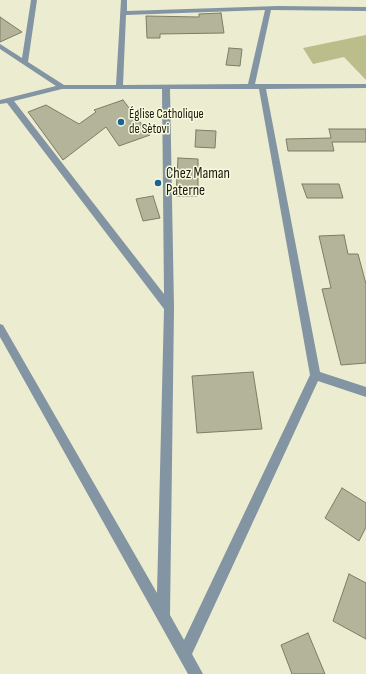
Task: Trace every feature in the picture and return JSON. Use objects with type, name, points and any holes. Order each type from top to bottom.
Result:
[{"type":"street","points":[[25,62],[34,0]]},
{"type":"street","points":[[120,87],[124,0]]},
{"type":"street","points":[[275,0],[278,8]]},
{"type":"street","points":[[123,13],[278,8],[366,9]]},
{"type":"street","points":[[251,86],[268,9]]},
{"type":"street","points":[[0,46],[62,87]]},
{"type":"street","points":[[185,654],[315,375],[262,86]]},
{"type":"street","points":[[169,308],[4,101],[62,87],[366,87]]},
{"type":"street","points":[[163,615],[169,308],[166,87]]},
{"type":"street","points":[[0,328],[196,674]]},
{"type":"street","points":[[315,375],[366,392]]},
{"type":"green space","points":[[366,35],[366,80],[344,57],[313,64],[303,48]]},
{"type":"building","points":[[221,13],[224,33],[160,34],[160,38],[147,38],[146,16],[199,17],[199,14]]},
{"type":"building","points":[[0,17],[22,32],[0,42]]},
{"type":"building","points":[[229,48],[242,49],[240,66],[226,65]]},
{"type":"building","points":[[123,100],[150,135],[119,146],[106,127],[63,160],[28,112],[46,105],[79,124],[96,112],[94,110]]},
{"type":"building","points":[[329,129],[366,129],[366,142],[332,142],[334,151],[288,151],[286,139],[331,138]]},
{"type":"building","points":[[196,130],[216,131],[215,148],[195,147]]},
{"type":"building","points":[[178,158],[198,159],[198,196],[176,196]]},
{"type":"building","points":[[302,184],[339,184],[343,198],[307,198]]},
{"type":"building","points":[[153,196],[160,218],[143,221],[136,199]]},
{"type":"building","points":[[344,235],[348,254],[358,254],[366,284],[366,363],[341,365],[322,289],[331,288],[319,236]]},
{"type":"building","points":[[253,372],[262,429],[197,433],[192,376]]},
{"type":"building","points":[[342,488],[366,503],[366,527],[359,541],[325,518]]},
{"type":"building","points":[[349,574],[366,583],[366,639],[333,621]]},
{"type":"building","points":[[308,633],[325,674],[292,674],[281,645]]},
{"type":"place","name":"Église Catholique de Sètovi","points":[[121,122]]},
{"type":"place","name":"Chez Maman Paterne","points":[[158,183]]}]
